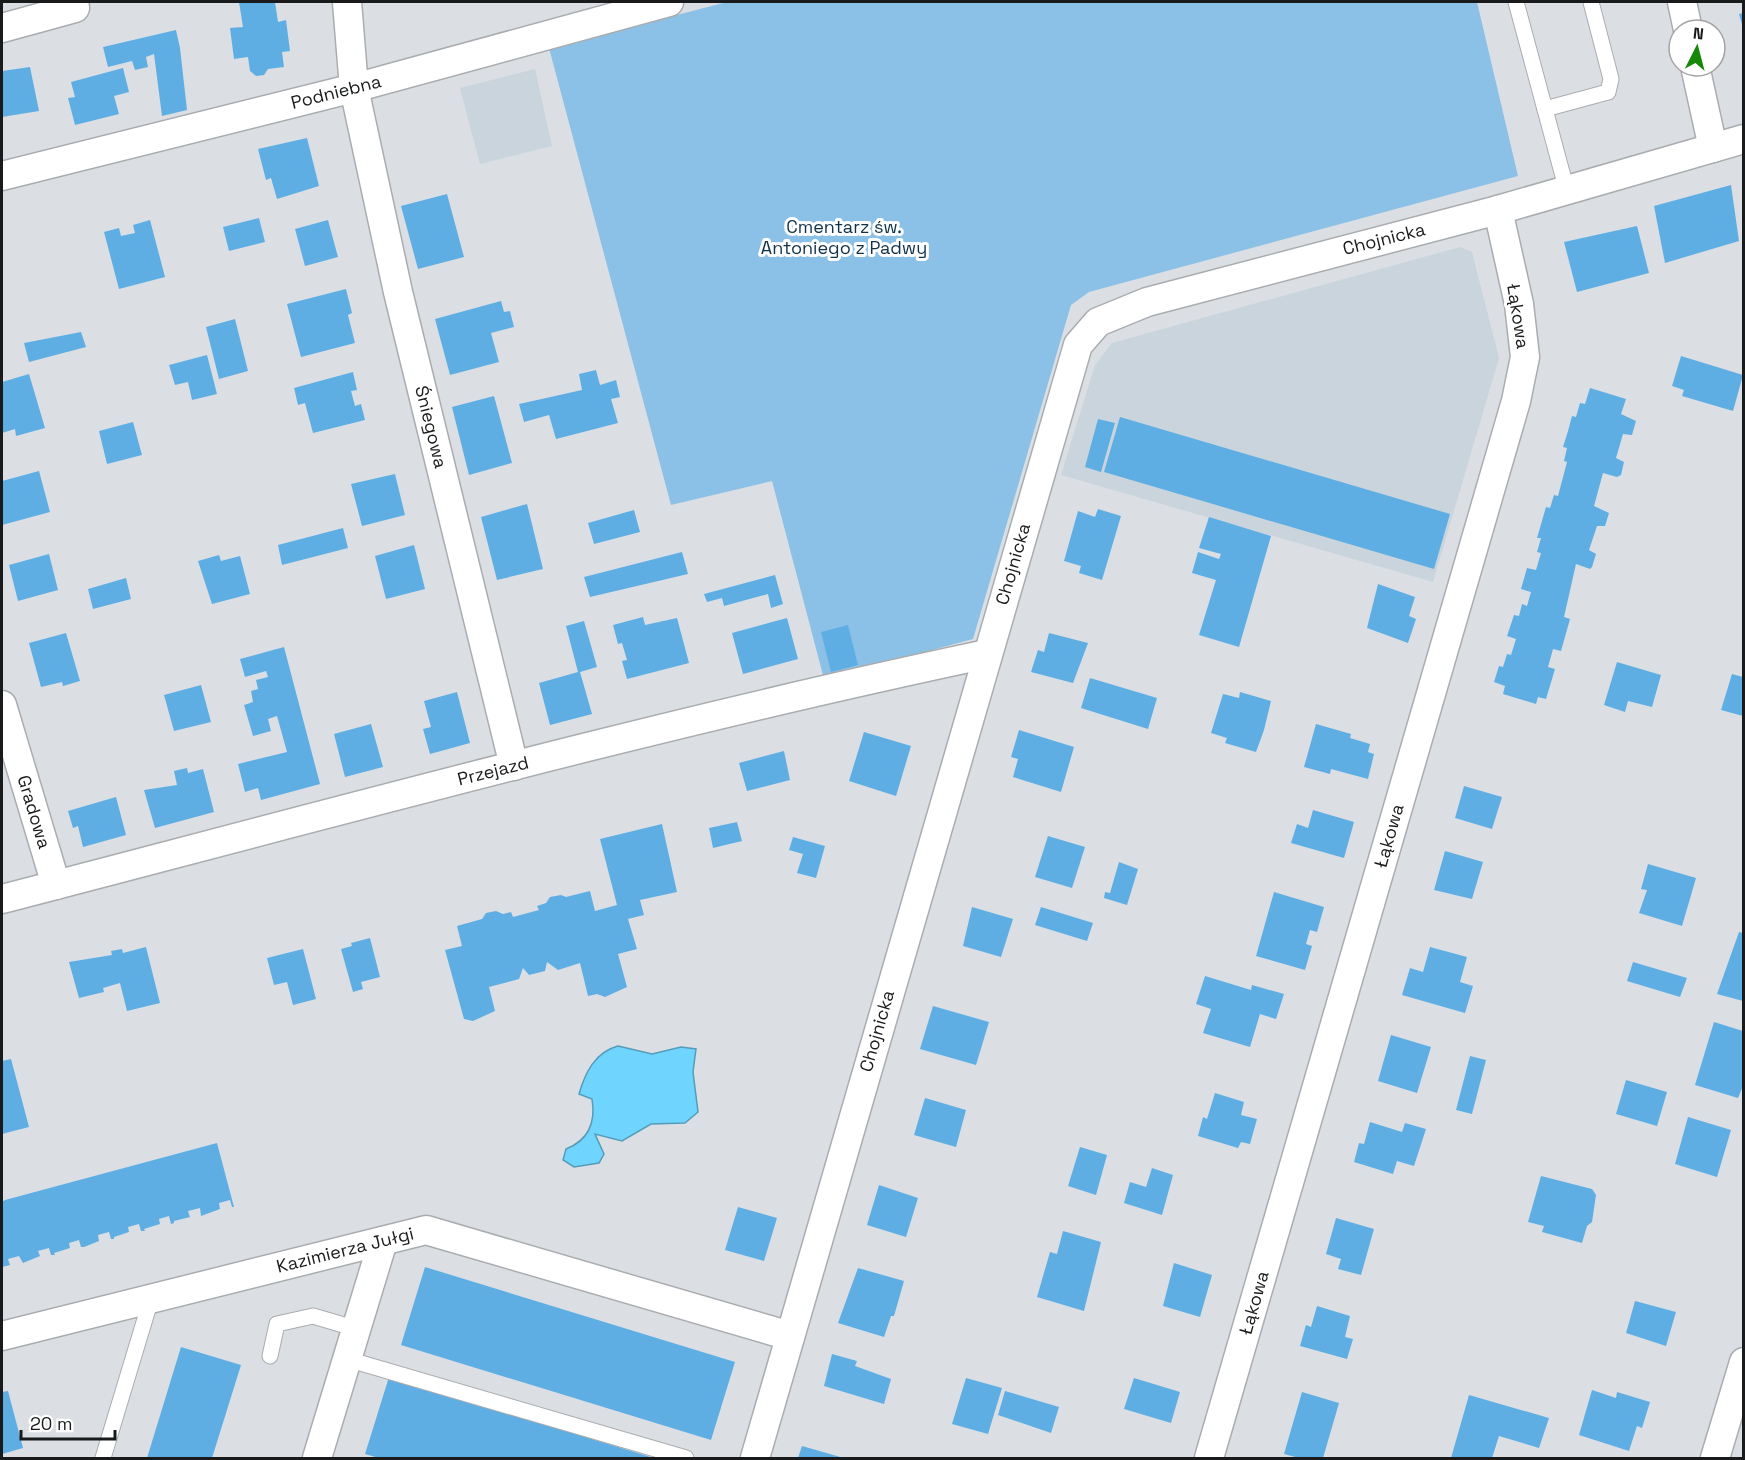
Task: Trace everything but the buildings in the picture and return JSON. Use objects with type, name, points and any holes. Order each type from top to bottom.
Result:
[{"type":"street","points":[[2,28],[75,8],[74,2]]},
{"type":"street","name":"Śniegowa","points":[[347,2],[354,88],[401,304],[514,766]]},
{"type":"street","name":"Podniebna","points":[[2,176],[354,88],[669,2]]},
{"type":"street","points":[[1682,2],[1685,18]]},
{"type":"street","points":[[1698,78],[1713,148]]},
{"type":"street","name":"Chojnicka","points":[[755,1458],[1077,345],[1098,322],[1155,300],[1498,210],[1743,139]]},
{"type":"street","name":"Łąkowa","points":[[1209,1458],[1516,401],[1525,357],[1519,304],[1498,210]]},
{"type":"street","name":"Przejazd","points":[[2,899],[514,766],[817,692],[987,654]]},
{"type":"street","name":"Gradowa","points":[[2,705],[56,885]]},
{"type":"street","name":"Kazimierza Jułgi","points":[[2,1336],[426,1230],[790,1336]]},
{"type":"street","points":[[317,1458],[383,1240]]},
{"type":"street","points":[[1715,1458],[1743,1362]]},
{"type":"lane","points":[[1516,2],[1567,191]]},
{"type":"lane","points":[[1545,109],[1608,92],[1611,79],[1591,2]]},
{"type":"lane","points":[[103,1458],[152,1299]]},
{"type":"lane","points":[[270,1356],[277,1324],[313,1316],[357,1329]]},
{"type":"lane","points":[[347,1359],[686,1458]]},
{"type":"shaded area","points":[[535,69],[552,146],[480,164],[460,88]]},
{"type":"shaded area","points":[[1460,247],[1472,252],[1499,358],[1433,582],[1061,475],[1095,365],[1112,343]]},
{"type":"shaded area","points":[[618,1046],[652,1054],[681,1047],[696,1049],[693,1072],[698,1112],[685,1123],[651,1124],[622,1141],[595,1134],[604,1154],[599,1163],[574,1167],[563,1160],[566,1149],[585,1136],[593,1116],[592,1099],[579,1094],[581,1086],[597,1058]]},
{"type":"green space","name":"Cmentarz św. Antoniego z Padwy","points":[[727,2],[1477,2],[1518,176],[1089,292],[1071,305],[973,639],[824,679],[772,481],[671,505],[549,48]]}]
